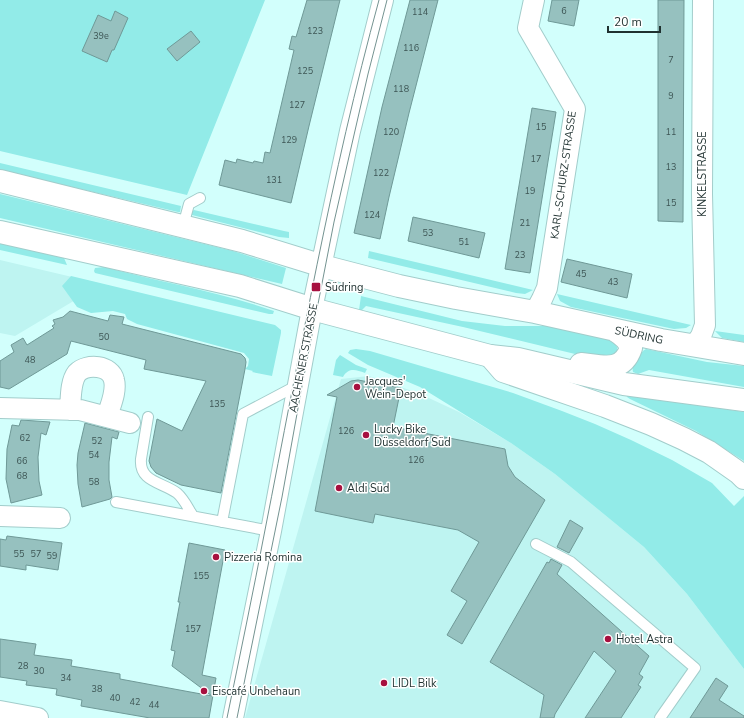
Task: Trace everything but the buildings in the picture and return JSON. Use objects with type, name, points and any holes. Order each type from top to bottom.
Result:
[{"type":"main road","name":"SÜDRING","points":[[0,181],[242,241],[321,266],[399,286],[535,312],[616,331],[744,354]]},
{"type":"main road","points":[[0,232],[240,286],[312,309],[490,356],[596,366],[617,365],[625,361],[631,348],[629,341],[616,331]]},
{"type":"main road","points":[[490,356],[502,371],[605,406],[684,439],[709,452],[744,478]]},
{"type":"main road","points":[[518,359],[624,384],[744,400]]},
{"type":"street","name":"AACHENER STRASSE","points":[[233,718],[271,530],[312,309],[350,130],[383,0]]},
{"type":"street","name":"KARL-SCHURZ-STRASSE","points":[[534,0],[528,28],[575,109],[547,288],[535,312]]},
{"type":"street","name":"KINKELSTRASSE","points":[[694,346],[701,336],[705,325],[702,194],[703,0]]},
{"type":"street","points":[[70,410],[73,382],[78,373],[87,368],[99,367],[111,374],[114,378],[114,390],[106,417]]},
{"type":"street","points":[[0,408],[80,410],[106,417],[139,420]]},
{"type":"street","points":[[0,516],[60,518]]},
{"type":"street","points":[[0,712],[38,718]]},
{"type":"lane","points":[[183,226],[189,204],[200,198]]},
{"type":"lane","points":[[222,522],[243,414],[298,385]]},
{"type":"lane","points":[[139,420],[140,465],[142,470],[151,480],[175,491],[182,497],[193,516]]},
{"type":"lane","points":[[116,502],[271,530]]},
{"type":"lane","points":[[536,544],[571,562],[695,668],[660,718]]},
{"type":"shaded area","points":[[0,0],[265,0],[187,195],[0,151]]},
{"type":"shaded area","points":[[0,163],[181,206],[180,212],[0,170]]},
{"type":"shaded area","points":[[0,194],[233,251],[286,268],[282,284],[0,218]]},
{"type":"shaded area","points":[[194,210],[289,232],[289,238],[279,237],[192,215],[191,212]]},
{"type":"shaded area","points":[[0,243],[64,258],[67,265],[0,250]]},
{"type":"shaded area","points":[[369,251],[533,290],[525,294],[516,293],[368,258]]},
{"type":"shaded area","points":[[0,260],[102,284],[15,336],[0,333]]},
{"type":"shaded area","points":[[104,267],[211,293],[274,311],[273,314],[269,314],[95,273],[95,268]]},
{"type":"shaded area","points":[[71,276],[275,325],[281,330],[281,333],[272,376],[245,369],[248,366],[249,359],[244,353],[137,324],[127,319],[125,314],[113,311],[91,313],[77,307],[62,286]]},
{"type":"shaded area","points":[[557,294],[691,325],[686,328],[674,329],[571,307],[560,301]]},
{"type":"shaded area","points":[[361,296],[462,321],[505,326],[549,326],[614,341],[617,347],[617,352],[604,361],[463,327],[366,306],[362,310],[359,310]]},
{"type":"shaded area","points":[[715,331],[744,335],[744,342],[722,338]]},
{"type":"shaded area","points":[[356,349],[370,351],[513,393],[562,411],[631,440],[672,460],[712,483],[734,506],[744,496],[744,669],[687,594],[644,547],[555,474],[511,443],[420,387],[368,365],[348,353],[350,350]]},
{"type":"shaded area","points":[[646,349],[707,362],[744,366],[744,387],[649,370],[638,374],[633,372],[633,366],[636,359]]},
{"type":"shaded area","points":[[340,355],[356,365],[367,369],[365,373],[353,370],[345,374],[343,377],[333,375],[336,360]]},
{"type":"shaded area","points":[[369,376],[418,393],[459,412],[511,443],[555,474],[644,547],[687,594],[744,669],[744,718],[245,718],[341,379]]},
{"type":"shaded area","points":[[626,394],[656,397],[744,412],[744,461],[696,431],[630,399]]},
{"type":"tram line","points":[[227,718],[317,264],[346,132],[379,0]]},
{"type":"tram line","points":[[237,718],[282,497],[334,222],[368,74],[387,0]]},
{"type":"place","name":"Südring","points":[[316,287]]},
{"type":"place","name":"Jacques' Wein-Depot","points":[[357,387]]},
{"type":"place","name":"Lucky Bike Düsseldorf Süd","points":[[366,435]]},
{"type":"place","name":"Aldi Süd","points":[[339,488]]},
{"type":"place","name":"Pizzeria Romina","points":[[216,557]]},
{"type":"place","name":"Hotel Astra","points":[[608,639]]},
{"type":"place","name":"LIDL Bilk","points":[[384,683]]},
{"type":"place","name":"Eiscafé Unbehaun","points":[[204,691]]}]
